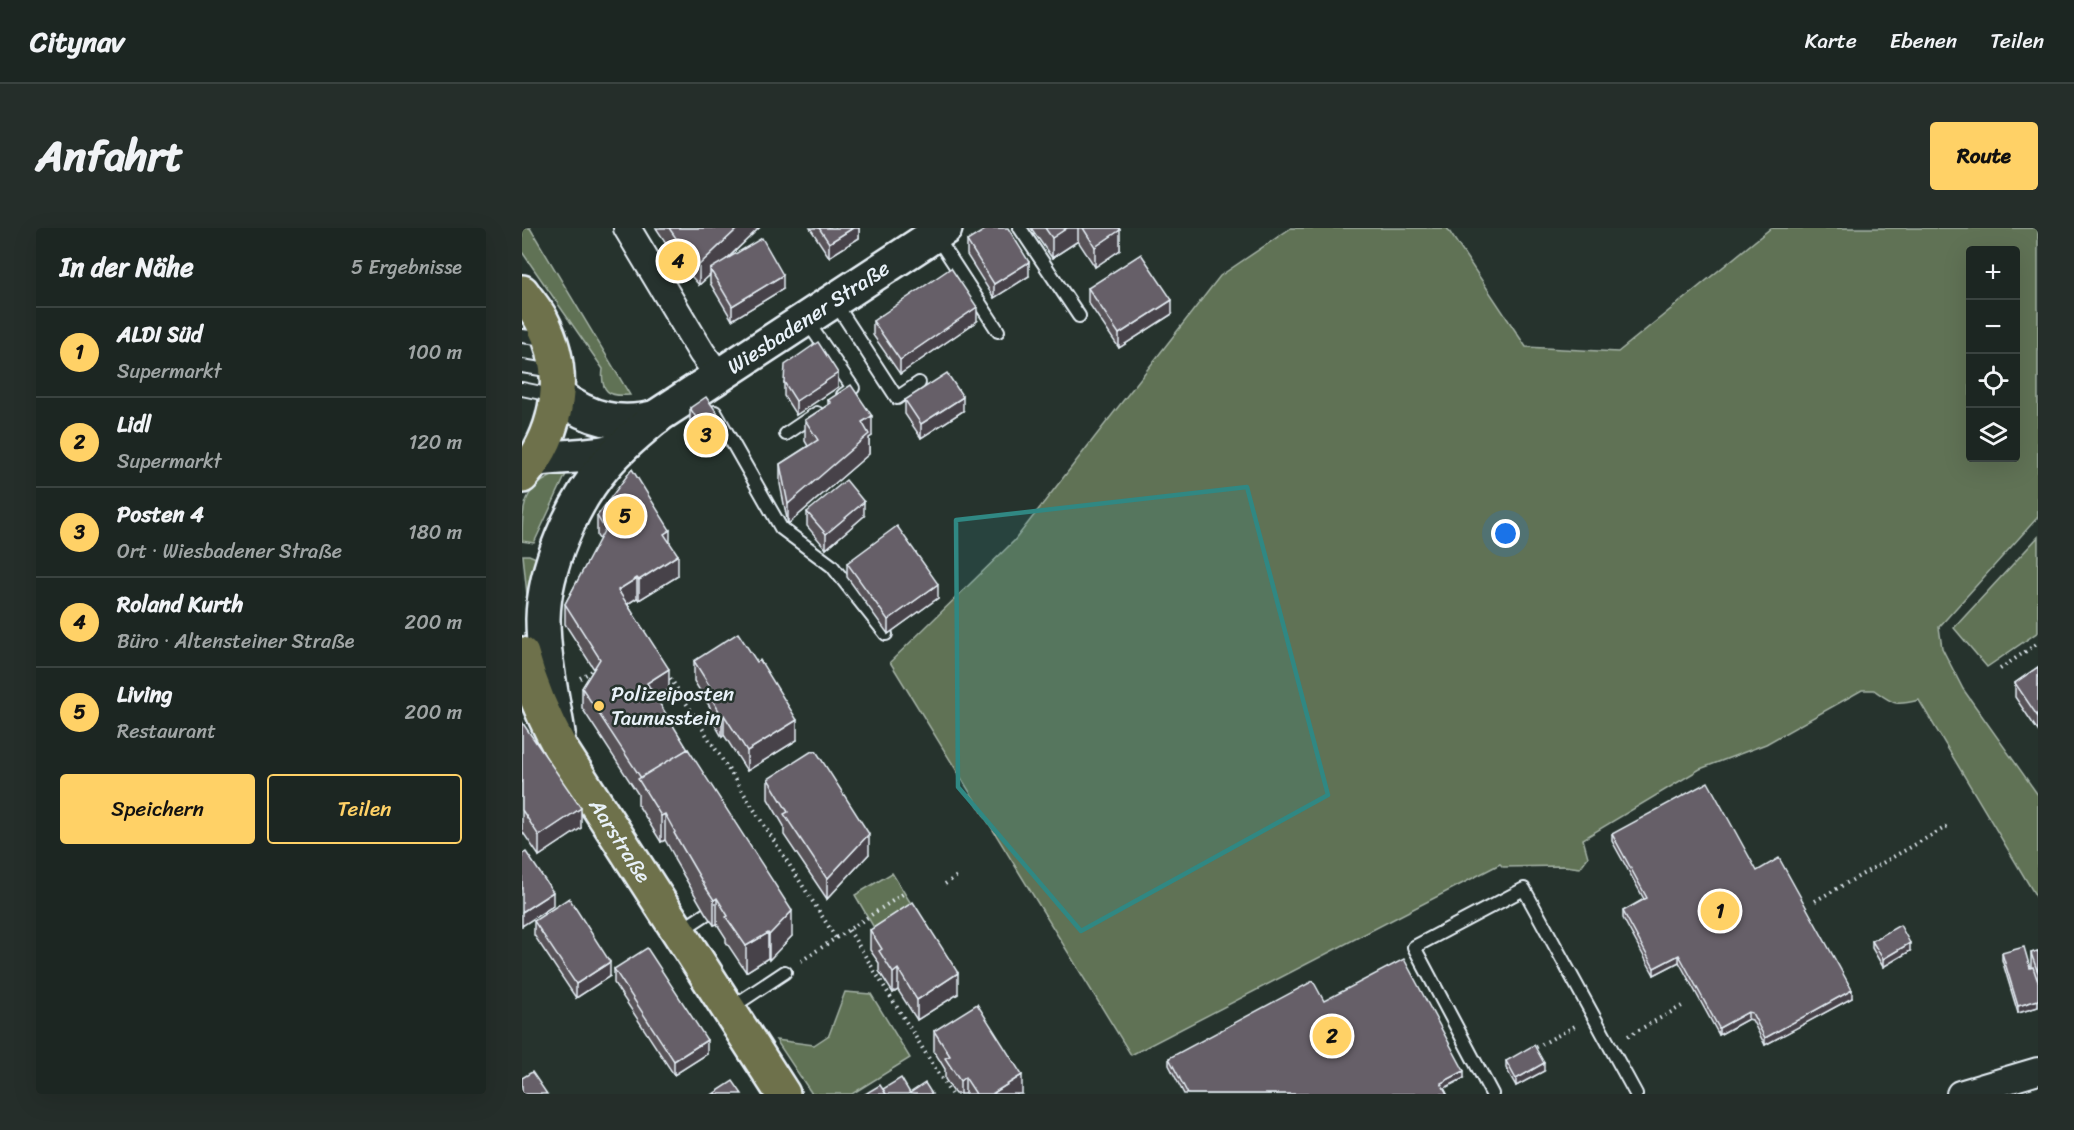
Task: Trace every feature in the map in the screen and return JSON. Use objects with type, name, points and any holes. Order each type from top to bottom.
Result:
[{"type":"main road","name":"Wiesbadener Straße","points":[[561,749],[544,639],[543,616],[555,558],[571,518],[592,482],[621,448],[657,417],[940,231]]},
{"type":"main road","points":[[525,300],[541,319],[536,338],[558,384],[550,429],[528,468]]},
{"type":"main road","name":"Wiesbadener Straße","points":[[558,384],[584,413],[598,418],[628,422],[657,417]]},
{"type":"main road","name":"Wiesbadener Straße","points":[[528,468],[554,456],[598,455],[621,448]]},
{"type":"main road","name":"Aarstraße","points":[[522,654],[533,692],[561,749],[783,1094]]},
{"type":"main road","name":"Aarstraße","points":[[522,695],[561,749]]},
{"type":"street","points":[[627,228],[702,353],[710,382]]},
{"type":"street","points":[[1960,1094],[2038,1071]]},
{"type":"lane","points":[[1020,228],[1079,316]]},
{"type":"lane","points":[[940,231],[998,331]]},
{"type":"lane","points":[[834,301],[897,398],[919,383]]},
{"type":"lane","points":[[786,434],[853,388],[806,320]]},
{"type":"lane","points":[[522,366],[558,384]]},
{"type":"lane","points":[[710,382],[781,528],[832,566],[886,634]]},
{"type":"lane","points":[[522,389],[558,384]]},
{"type":"lane","points":[[1492,1094],[1414,947],[1524,889],[1636,1094]]},
{"type":"lane","points":[[679,932],[706,914]]},
{"type":"lane","points":[[729,1010],[785,972]]},
{"type":"path","points":[[2000,669],[2038,644]]},
{"type":"path","points":[[586,675],[603,664]]},
{"type":"path","points":[[664,668],[836,938]]},
{"type":"path","points":[[1815,901],[1948,826]]},
{"type":"path","points":[[945,884],[960,874]]},
{"type":"path","points":[[813,953],[903,894]]},
{"type":"path","points":[[849,930],[951,1094]]},
{"type":"path","points":[[1611,1045],[1682,1006]]},
{"type":"path","points":[[1529,1051],[1594,1016]]},
{"type":"highlighted area","points":[[1247,487],[1328,795],[1081,931],[958,787],[956,520]]},
{"type":"green space","points":[[522,228],[530,228],[630,395],[611,394],[605,388],[602,377],[603,369],[522,252]]},
{"type":"green space","points":[[1291,228],[1447,228],[1526,347],[1618,352],[1771,228],[2038,228],[2038,517],[1939,627],[1942,648],[1963,689],[2038,795],[2038,900],[1919,700],[1895,703],[1874,690],[1862,690],[1766,744],[1700,769],[1583,839],[1588,857],[1580,868],[1503,867],[1500,864],[1131,1055],[890,662],[1014,541],[1220,276]]},
{"type":"green space","points":[[568,470],[534,543],[522,541],[523,514],[529,495],[543,481]]},
{"type":"green space","points":[[2038,537],[2038,632],[1987,667],[1954,628]]},
{"type":"green space","points":[[523,555],[546,562],[529,615]]},
{"type":"green space","points":[[892,873],[915,910],[877,933],[855,895]]},
{"type":"green space","points":[[845,992],[871,994],[910,1058],[852,1094],[812,1094],[776,1040],[814,1045],[829,1035]]},
{"type":"building","points":[[669,228],[738,228],[699,265]]},
{"type":"building","points":[[819,228],[853,228],[829,243]]},
{"type":"building","points":[[988,228],[1008,228],[1029,262],[994,284],[967,241]]},
{"type":"building","points":[[1045,228],[1067,228],[1052,238]]},
{"type":"building","points":[[1083,228],[1119,228],[1120,230],[1095,247]]},
{"type":"building","points":[[762,238],[783,275],[732,306],[710,269]]},
{"type":"building","points":[[1141,254],[1172,300],[1119,334],[1088,288]]},
{"type":"building","points":[[951,268],[977,307],[900,360],[873,321]]},
{"type":"building","points":[[818,342],[838,373],[796,401],[784,382],[785,365]]},
{"type":"building","points":[[947,373],[963,397],[921,424],[905,400]]},
{"type":"building","points":[[851,385],[872,416],[862,422],[869,434],[788,504],[780,464],[818,440],[805,420],[831,403],[828,400]]},
{"type":"building","points":[[706,397],[723,421],[706,433],[690,408]]},
{"type":"building","points":[[632,469],[670,530],[664,534],[678,555],[639,580],[637,578],[618,590],[669,669],[647,683],[688,749],[641,778],[582,688],[600,659],[565,604],[605,529],[597,516]]},
{"type":"building","points":[[846,480],[864,502],[826,534],[807,512]]},
{"type":"building","points":[[897,526],[938,584],[888,620],[847,563]]},
{"type":"building","points":[[738,633],[757,662],[760,660],[797,720],[747,751],[710,696],[714,693],[694,661]]},
{"type":"building","points":[[2038,667],[2038,717],[2015,683]]},
{"type":"building","points":[[522,722],[581,808],[539,836],[522,810]]},
{"type":"building","points":[[688,749],[792,911],[769,935],[768,933],[746,946],[726,917],[728,916],[717,898],[714,900],[706,888],[665,814],[661,816],[638,779]]},
{"type":"building","points":[[812,751],[816,751],[869,834],[827,879],[784,814],[788,812],[768,779]]},
{"type":"building","points":[[1708,782],[1757,871],[1779,858],[1852,990],[1765,1038],[1752,1013],[1748,1012],[1719,1028],[1679,955],[1654,968],[1623,911],[1647,898],[1612,834]]},
{"type":"building","points":[[526,852],[553,892],[522,912],[522,854]]},
{"type":"building","points":[[569,898],[610,962],[576,984],[534,921]]},
{"type":"building","points":[[913,902],[958,973],[917,1000],[898,969],[893,973],[879,951],[882,949],[870,930]]},
{"type":"building","points":[[1900,925],[1910,943],[1883,959],[1872,941]]},
{"type":"building","points":[[2024,947],[2030,968],[2033,967],[2038,982],[2038,1000],[2018,1006],[2002,953]]},
{"type":"building","points":[[647,948],[707,1040],[674,1061],[614,969]]},
{"type":"building","points":[[2038,951],[2038,973],[2031,953]]},
{"type":"building","points":[[1404,959],[1464,1071],[1441,1083],[1447,1094],[1188,1094],[1169,1058],[1313,981],[1324,1001]]},
{"type":"building","points":[[977,1004],[1022,1075],[992,1094],[976,1094],[965,1077],[960,1081],[945,1058],[950,1056],[934,1031]]},
{"type":"building","points":[[1534,1045],[1544,1063],[1516,1079],[1506,1061]]},
{"type":"building","points":[[532,1072],[547,1094],[522,1094],[522,1078]]},
{"type":"building","points":[[901,1078],[910,1093],[886,1094],[883,1089]]},
{"type":"building","points":[[733,1081],[742,1094],[713,1094]]},
{"type":"building","points":[[925,1083],[932,1094],[910,1094],[910,1093]]},
{"type":"building","points":[[880,1085],[886,1094],[865,1094]]},
{"type":"place","name":"Roland Kurth","points":[[678,261]]},
{"type":"place","name":"Posten 4","points":[[706,435]]},
{"type":"place","name":"Living","points":[[625,516]]},
{"type":"place","name":"Polizeiposten Taunusstein","points":[[599,706]]},
{"type":"place","name":"ALDI Süd","points":[[1720,911]]},
{"type":"place","name":"Lidl","points":[[1332,1036]]}]
